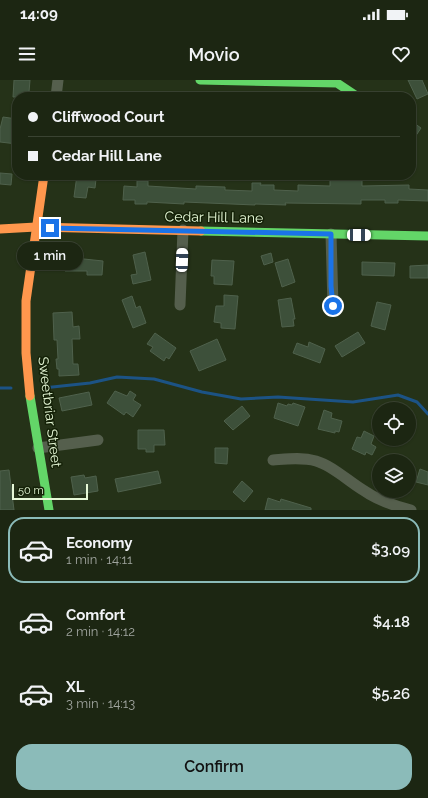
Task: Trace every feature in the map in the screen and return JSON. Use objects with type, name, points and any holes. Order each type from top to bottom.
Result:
[{"type":"street","points":[[57,92],[58,80]]},
{"type":"street","points":[[200,80],[337,83],[350,92]]},
{"type":"street","name":"Sweetbriar Street","points":[[43,180],[25,318],[28,381],[49,510]]},
{"type":"street","name":"Cedar Hill Lane","points":[[0,229],[36,227],[428,236]]},
{"type":"street","points":[[180,305],[183,230]]},
{"type":"street","points":[[331,234],[331,286],[333,306]]},
{"type":"street","points":[[38,448],[98,440]]},
{"type":"street","points":[[273,460],[295,459],[316,461],[325,465],[365,492],[387,502],[411,510]]},
{"type":"building","points":[[14,80],[30,80],[29,92],[13,92]]},
{"type":"building","points":[[408,80],[422,80],[428,94],[417,99],[416,92],[414,92]]},
{"type":"building","points":[[3,117],[12,118],[12,143],[0,142],[0,129]]},
{"type":"building","points":[[416,124],[421,128],[416,136]]},
{"type":"building","points":[[0,173],[12,174],[11,185],[0,184]]},
{"type":"building","points":[[76,180],[96,180],[95,188],[88,187],[86,198],[74,197]]},
{"type":"building","points":[[330,180],[362,180],[362,186],[409,185],[409,189],[428,190],[428,201],[398,200],[398,203],[385,203],[385,200],[361,200],[361,204],[285,203],[286,205],[255,205],[184,202],[184,204],[147,202],[147,204],[135,204],[135,200],[123,200],[124,186],[137,187],[137,181],[148,181],[148,186],[196,189],[196,186],[225,187],[225,190],[252,191],[252,183],[261,183],[260,185],[274,185],[274,190],[298,191],[298,185],[330,186]]},
{"type":"building","points":[[145,252],[151,280],[133,284],[131,275],[137,274],[133,255]]},
{"type":"building","points":[[271,253],[273,262],[264,265],[261,256]]},
{"type":"building","points":[[65,257],[103,261],[102,275],[87,275],[87,271],[65,271]]},
{"type":"building","points":[[288,259],[295,282],[282,287],[275,263]]},
{"type":"building","points":[[212,260],[234,261],[232,285],[214,284],[214,276],[211,276]]},
{"type":"building","points":[[362,262],[395,263],[394,276],[362,275]]},
{"type":"building","points":[[428,265],[428,278],[410,278],[410,266]]},
{"type":"building","points":[[224,295],[238,296],[235,329],[221,328],[221,323],[214,322],[216,306],[224,306]]},
{"type":"building","points":[[132,296],[136,308],[140,306],[146,323],[133,328],[122,300]]},
{"type":"building","points":[[291,298],[295,319],[293,319],[294,326],[282,327],[278,300]]},
{"type":"building","points":[[377,302],[391,305],[385,330],[371,326]]},
{"type":"building","points":[[72,312],[73,327],[79,326],[80,339],[72,339],[73,364],[78,364],[79,375],[59,376],[59,369],[57,369],[56,359],[58,359],[57,340],[54,340],[53,313]]},
{"type":"building","points":[[358,332],[365,343],[342,357],[335,346]]},
{"type":"building","points":[[155,333],[176,348],[169,359],[166,357],[164,361],[150,351],[153,347],[147,344]]},
{"type":"building","points":[[217,339],[226,360],[199,371],[190,351]]},
{"type":"building","points":[[309,342],[325,349],[320,363],[293,353],[297,343],[308,347]]},
{"type":"building","points":[[115,391],[127,396],[130,391],[136,395],[133,400],[141,405],[133,417],[126,412],[124,415],[107,403]]},
{"type":"building","points":[[89,392],[92,405],[62,411],[59,398]]},
{"type":"building","points":[[278,403],[287,406],[288,404],[292,405],[293,403],[305,407],[298,426],[274,418]]},
{"type":"building","points":[[242,406],[250,416],[233,430],[224,421]]},
{"type":"building","points":[[324,410],[332,413],[331,418],[342,421],[339,432],[335,431],[335,433],[318,429]]},
{"type":"building","points":[[138,430],[164,430],[165,445],[154,445],[154,452],[146,452],[146,449],[138,449]]},
{"type":"building","points":[[364,431],[372,435],[371,444],[372,446],[376,447],[372,455],[366,452],[365,455],[352,449],[357,437],[361,438]]},
{"type":"building","points":[[215,448],[228,448],[227,464],[215,463]]},
{"type":"building","points":[[420,469],[428,472],[428,485],[416,482]]},
{"type":"building","points":[[9,470],[14,510],[0,510],[0,471]]},
{"type":"building","points":[[158,471],[161,483],[118,492],[115,479]]},
{"type":"building","points":[[84,475],[85,478],[96,476],[98,491],[74,495],[71,477]]},
{"type":"building","points":[[242,481],[253,491],[244,502],[233,492]]},
{"type":"building","points":[[268,498],[280,502],[281,499],[311,508],[311,510],[265,510]]},
{"type":"waterway","points":[[43,388],[90,383],[117,377],[154,379],[202,392],[241,399],[278,397],[353,402],[398,395],[417,402],[428,414]]},
{"type":"waterway","points":[[0,388],[11,388]]},
{"type":"traffic: fast","points":[[200,80],[337,83],[350,92]]},
{"type":"traffic: fast","points":[[201,231],[428,236]]},
{"type":"traffic: fast","points":[[30,396],[49,510]]},
{"type":"traffic: slow","points":[[30,396],[26,353],[26,301],[43,180]]},
{"type":"traffic: slow","points":[[0,229],[36,227],[201,231]]},
{"type":"route","points":[[50,228],[331,234],[331,286],[333,306]]}]
